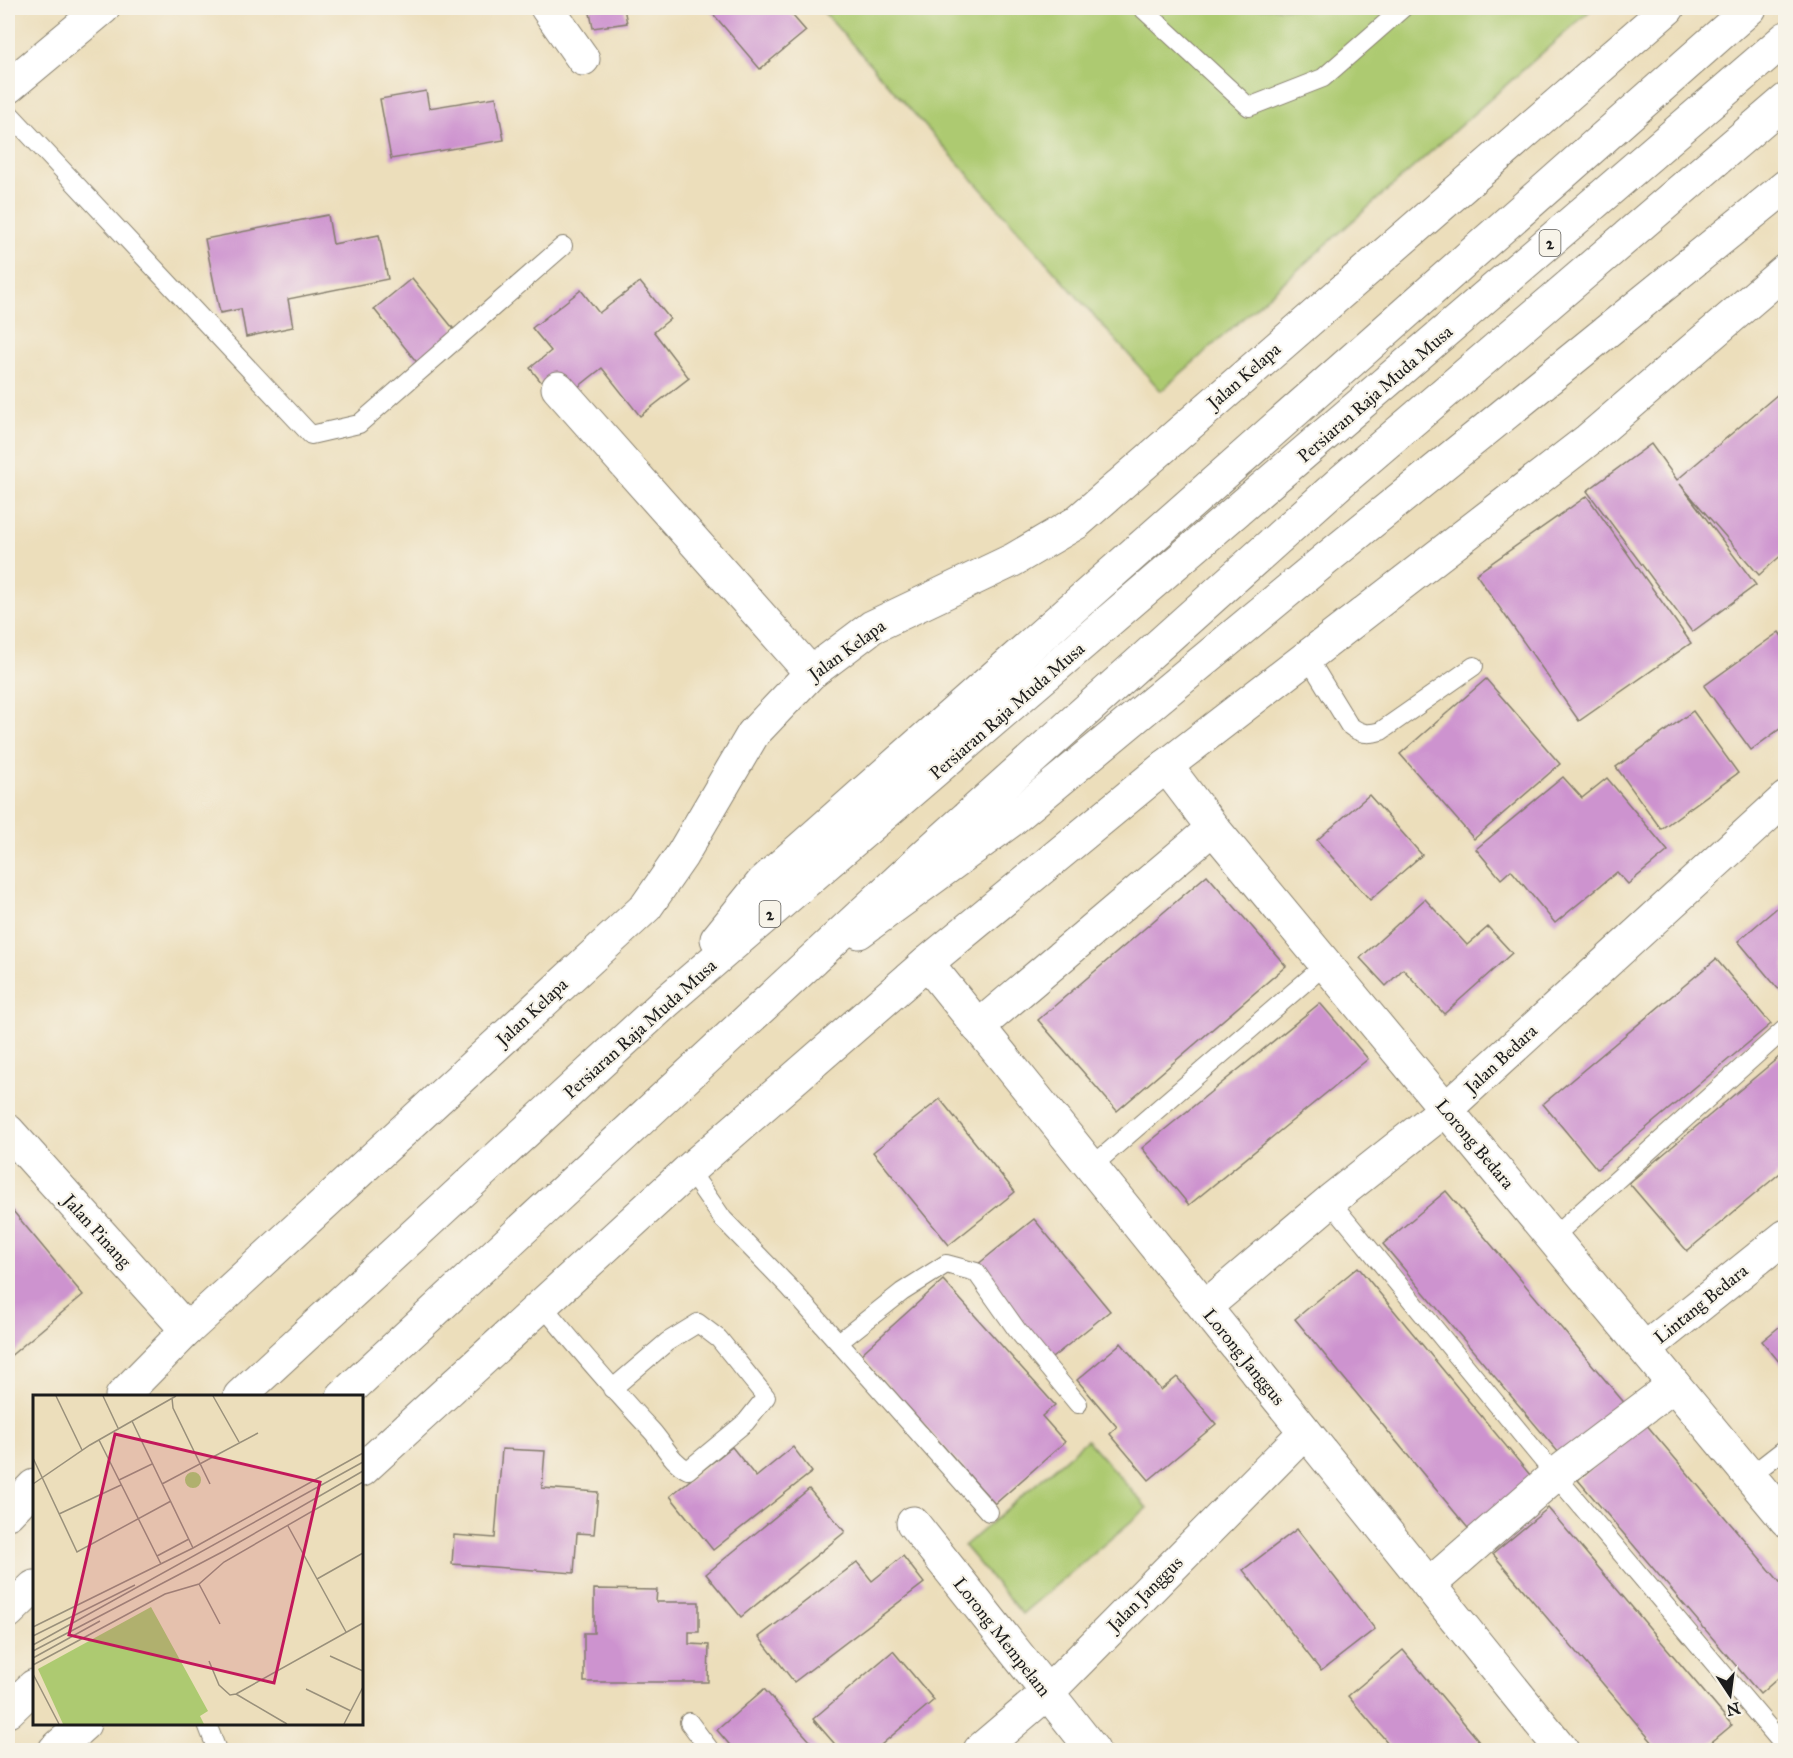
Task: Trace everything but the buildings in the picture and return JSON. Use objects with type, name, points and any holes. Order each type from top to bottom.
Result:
[{"type":"main road","points":[[8,87],[103,8]]},
{"type":"main road","points":[[547,8],[583,59]]},
{"type":"main road","name":"Jalan Kelapa","points":[[123,1395],[187,1330],[646,907],[682,855],[753,734],[811,673],[872,627],[1013,560],[1076,523],[1668,8]]},
{"type":"main road","points":[[667,1002],[763,882],[1750,8]]},
{"type":"main road","name":"Persiaran Raja Muda Musa","points":[[241,1395],[667,1002],[1314,447],[1785,38]]},
{"type":"main road","points":[[344,1395],[773,994],[1343,480],[1785,100]]},
{"type":"main road","points":[[773,994],[1009,822],[1345,544],[1785,186]]},
{"type":"main road","points":[[363,1469],[689,1170],[927,963],[1166,766],[1588,440],[1785,270]]},
{"type":"main road","points":[[558,388],[811,673]]},
{"type":"main road","name":"Lorong Bedara","points":[[1166,766],[1214,828],[1785,1520]]},
{"type":"main road","name":"Jalan Bedara","points":[[1205,1307],[1330,1201],[1446,1109],[1785,798]]},
{"type":"main road","points":[[978,1027],[1214,828]]},
{"type":"main road","name":"Lorong Janggus","points":[[927,963],[1562,1750]]},
{"type":"main road","name":"Jalan Pinang","points":[[8,1131],[187,1330]]},
{"type":"main road","name":"Lintang Bedara","points":[[1645,1349],[1785,1236]]},
{"type":"main road","points":[[1429,1585],[1555,1475],[1674,1385]]},
{"type":"main road","name":"Jalan Janggus","points":[[980,1750],[1046,1694],[1305,1432]]},
{"type":"main road","points":[[8,1513],[33,1487]]},
{"type":"main road","name":"Lorong Mempelam","points":[[913,1523],[1046,1694],[1093,1750]]},
{"type":"main road","points":[[8,1611],[33,1588]]},
{"type":"main road","points":[[8,1711],[33,1687]]},
{"type":"main road","points":[[60,1749],[83,1725]]},
{"type":"lane","points":[[1142,8],[1249,107],[1323,78],[1402,8]]},
{"type":"lane","points":[[8,112],[311,435],[359,424],[563,246]]},
{"type":"lane","points":[[1308,658],[1349,725],[1358,732],[1370,735],[1381,731],[1474,666]]},
{"type":"lane","points":[[1091,1167],[1326,964]]},
{"type":"lane","points":[[1552,1238],[1785,1028]]},
{"type":"lane","points":[[689,1170],[723,1219],[839,1341],[989,1512]]},
{"type":"lane","points":[[1330,1201],[1555,1475],[1785,1748]]},
{"type":"lane","points":[[839,1341],[902,1292],[946,1264],[976,1272],[1017,1330],[1078,1404]]},
{"type":"lane","points":[[542,1305],[612,1389],[653,1433],[677,1465],[688,1470],[746,1422],[765,1397],[719,1339],[698,1323],[667,1342],[612,1389]]},
{"type":"lane","points":[[1750,1476],[1785,1448]]},
{"type":"lane","points":[[689,1722],[710,1750]]},
{"type":"lane","points":[[207,1725],[217,1750]]},
{"type":"green space","points":[[820,8],[1593,8],[1161,391]]},
{"type":"green space","points":[[1087,1440],[1147,1508],[1022,1614],[964,1546]]}]
